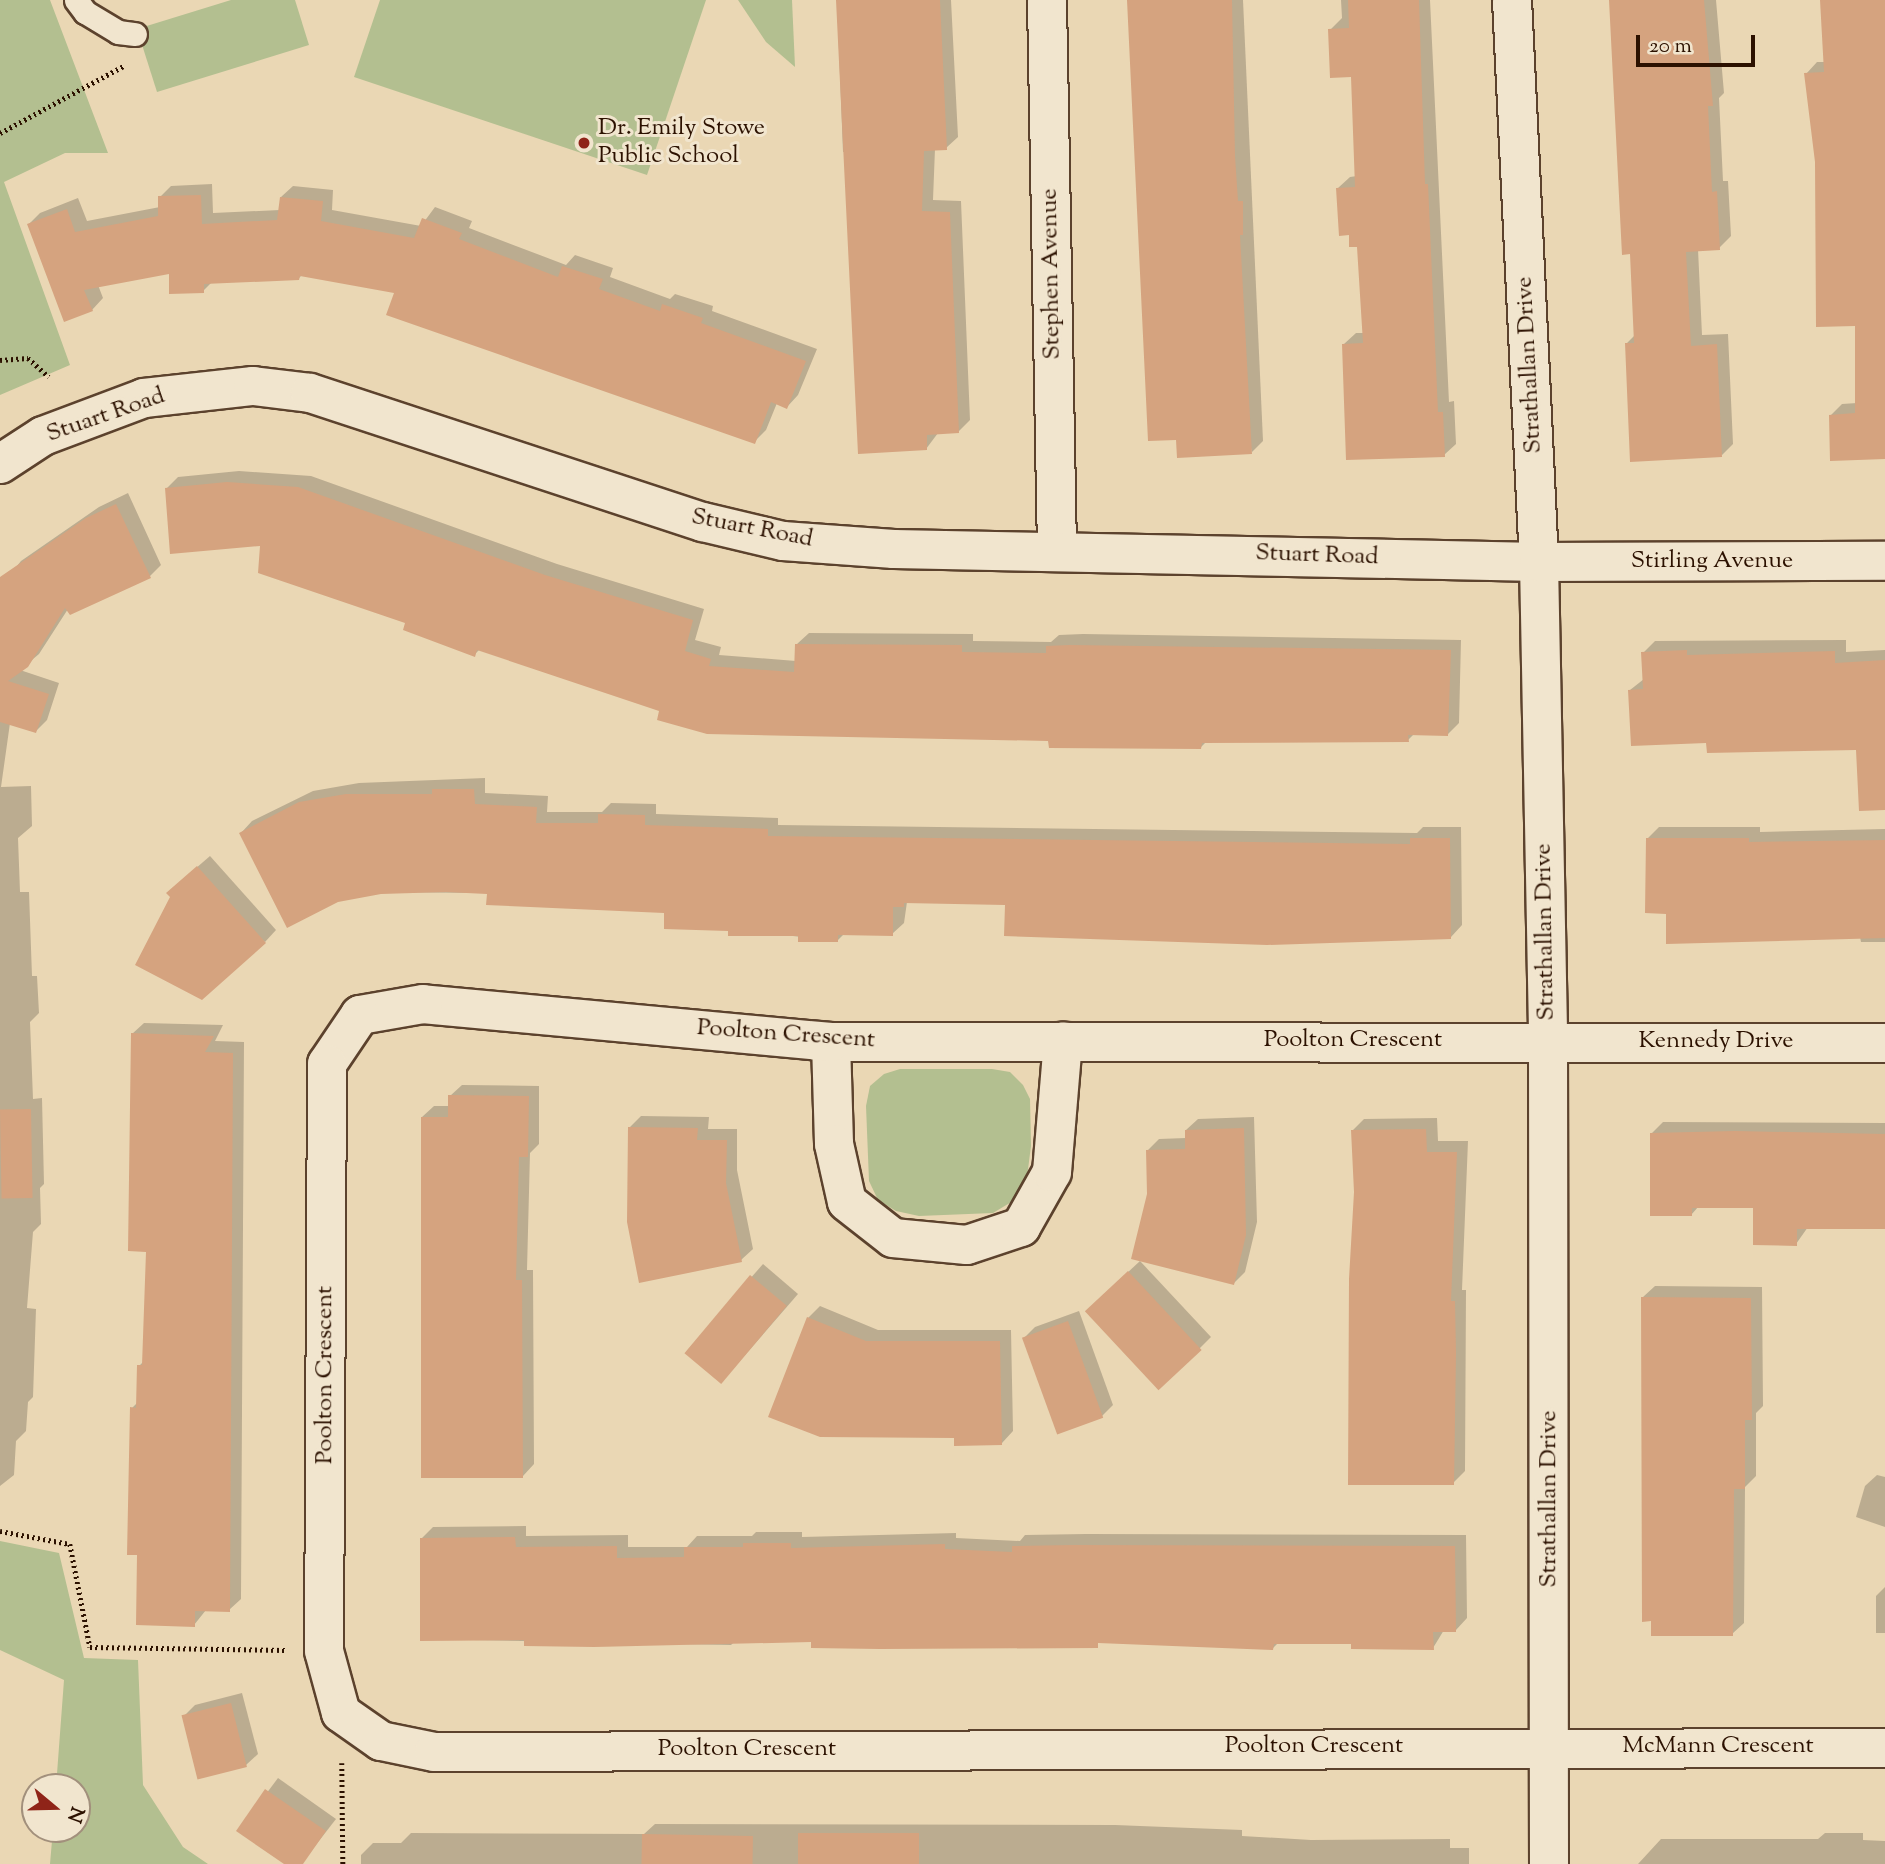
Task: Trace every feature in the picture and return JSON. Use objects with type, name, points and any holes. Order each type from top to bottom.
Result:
[{"type":"street","name":"Stephen Avenue","points":[[1046,0],[1057,549]]},
{"type":"street","name":"Strathallan Drive","points":[[1512,0],[1539,562],[1548,1041],[1551,1746],[1549,1864]]},
{"type":"street","name":"Stuart Road","points":[[0,464],[43,436],[144,398],[253,386],[323,397],[703,522],[783,541],[894,549],[1057,549],[1539,562]]},
{"type":"street","name":"Stirling Avenue","points":[[1539,562],[1885,561]]},
{"type":"street","name":"Poolton Crescent","points":[[1548,1041],[831,1042],[423,1004],[360,1015],[327,1064],[324,1651],[341,1713],[381,1741],[434,1752],[1551,1746]]},
{"type":"street","points":[[831,1042],[834,1144],[846,1202],[893,1238],[967,1245],[1021,1227],[1052,1172],[1063,1041]]},
{"type":"street","name":"Kennedy Drive","points":[[1548,1041],[1885,1043]]},
{"type":"street","name":"McMann Crescent","points":[[1551,1746],[1885,1748]]},
{"type":"lane","points":[[76,0],[85,12],[118,32],[135,34]]},
{"type":"path","points":[[0,133],[142,55],[135,34]]},
{"type":"path","points":[[0,360],[28,358],[49,377]]},
{"type":"path","points":[[0,1531],[69,1544],[90,1647],[324,1651]]},
{"type":"path","points":[[341,1713],[343,1864]]},
{"type":"green space","points":[[0,0],[50,0],[108,153],[65,153],[4,182],[70,365],[0,395]]},
{"type":"green space","points":[[231,0],[295,0],[309,45],[157,92],[137,29]]},
{"type":"green space","points":[[380,0],[706,0],[647,175],[354,77]]},
{"type":"green space","points":[[738,0],[792,0],[795,67],[766,42]]},
{"type":"green space","points":[[900,1069],[992,1069],[1010,1072],[1023,1085],[1030,1099],[1031,1146],[1027,1177],[1013,1201],[993,1213],[919,1216],[896,1211],[878,1200],[869,1181],[866,1106],[870,1086],[884,1074]]},
{"type":"green space","points":[[0,1541],[59,1553],[84,1658],[138,1660],[143,1785],[183,1847],[208,1864],[50,1864],[52,1843],[91,1843],[91,1773],[57,1773],[64,1680],[0,1650]]},
{"type":"building","points":[[836,0],[940,0],[947,150],[924,151],[922,211],[950,212],[959,433],[927,435],[927,450],[858,454]]},
{"type":"building","points":[[1127,0],[1232,0],[1235,156],[1238,201],[1243,201],[1243,235],[1240,235],[1252,454],[1177,458],[1176,440],[1148,441]]},
{"type":"building","points":[[1348,0],[1419,0],[1425,184],[1428,184],[1438,412],[1443,412],[1445,457],[1346,460],[1342,344],[1363,343],[1357,247],[1349,247],[1349,235],[1339,236],[1336,188],[1355,187],[1351,77],[1330,78],[1328,29],[1349,28]]},
{"type":"building","points":[[1609,0],[1704,0],[1713,106],[1708,106],[1712,192],[1717,191],[1720,250],[1686,252],[1691,346],[1717,344],[1722,457],[1630,462],[1625,343],[1634,343],[1630,254],[1622,255]]},
{"type":"building","points":[[1820,0],[1885,0],[1885,459],[1830,461],[1829,415],[1855,413],[1855,326],[1816,327],[1815,162],[1804,73],[1824,72]]},
{"type":"building","points":[[201,195],[202,224],[277,220],[280,197],[323,201],[321,221],[414,238],[422,218],[462,233],[459,239],[558,277],[562,266],[603,279],[599,289],[660,311],[662,304],[703,318],[701,323],[806,361],[787,409],[771,402],[755,444],[386,315],[394,293],[300,276],[299,280],[204,284],[204,293],[169,294],[169,274],[84,290],[93,311],[64,322],[27,224],[67,209],[75,232],[158,216],[158,196]]},
{"type":"building","points":[[227,482],[298,487],[545,575],[693,620],[685,651],[711,659],[709,666],[794,672],[795,644],[962,645],[962,652],[1046,653],[1046,646],[1070,645],[1451,650],[1448,736],[1408,735],[1409,742],[1202,743],[1201,749],[1049,748],[1048,741],[707,734],[657,720],[659,711],[477,650],[475,657],[403,630],[405,623],[258,573],[260,546],[170,554],[165,488]]},
{"type":"building","points":[[116,504],[151,578],[70,615],[65,608],[28,667],[8,681],[49,694],[36,733],[0,722],[0,577],[86,518]]},
{"type":"building","points":[[1687,650],[1687,655],[1835,651],[1835,663],[1885,660],[1885,810],[1859,811],[1856,750],[1707,753],[1706,743],[1631,746],[1628,690],[1643,689],[1641,652]]},
{"type":"building","points":[[432,789],[474,789],[475,804],[537,807],[536,823],[598,823],[598,814],[645,815],[645,825],[768,829],[768,836],[1410,844],[1410,838],[1450,838],[1451,939],[1267,945],[1004,936],[1005,905],[904,903],[904,907],[893,907],[893,936],[838,935],[838,942],[798,942],[798,936],[728,936],[728,931],[664,929],[664,913],[486,905],[487,894],[446,892],[381,894],[338,902],[287,928],[239,833],[299,802],[346,794],[432,794]]},
{"type":"building","points":[[1646,838],[1749,838],[1749,842],[1885,840],[1885,938],[1666,944],[1666,914],[1645,913]]},
{"type":"building","points":[[197,866],[266,943],[202,1000],[135,965],[170,897],[166,893]]},
{"type":"building","points":[[131,1033],[214,1036],[205,1052],[233,1053],[230,1612],[195,1611],[195,1627],[136,1625],[137,1555],[127,1555],[130,1407],[136,1408],[137,1365],[142,1365],[146,1252],[128,1251]]},
{"type":"building","points":[[448,1095],[529,1096],[528,1157],[519,1157],[516,1280],[522,1280],[523,1478],[421,1478],[421,1117],[448,1117]]},
{"type":"building","points":[[31,1109],[33,1198],[2,1199],[0,1110]]},
{"type":"building","points":[[628,1127],[698,1128],[697,1140],[727,1140],[726,1183],[742,1262],[639,1283],[627,1222]]},
{"type":"building","points":[[1244,1128],[1246,1235],[1234,1285],[1131,1259],[1147,1194],[1146,1150],[1185,1149],[1185,1130]]},
{"type":"building","points":[[1426,1129],[1427,1152],[1457,1152],[1451,1301],[1455,1301],[1456,1353],[1454,1485],[1348,1485],[1349,1279],[1354,1192],[1351,1130]]},
{"type":"building","points":[[1735,1131],[1885,1134],[1885,1229],[1797,1229],[1797,1246],[1753,1245],[1753,1208],[1692,1208],[1692,1216],[1650,1216],[1650,1133]]},
{"type":"building","points":[[1128,1271],[1202,1350],[1159,1390],[1085,1311]]},
{"type":"building","points":[[750,1275],[787,1306],[721,1384],[684,1353]]},
{"type":"building","points":[[1641,1297],[1751,1298],[1752,1420],[1745,1420],[1745,1489],[1734,1489],[1733,1636],[1651,1636],[1651,1621],[1642,1622]]},
{"type":"building","points":[[807,1317],[866,1341],[1000,1341],[1002,1445],[954,1446],[954,1438],[820,1437],[768,1417]]},
{"type":"building","points":[[1068,1321],[1103,1418],[1057,1435],[1022,1338]]},
{"type":"building","points":[[515,1537],[516,1547],[617,1546],[617,1558],[684,1557],[684,1547],[743,1547],[743,1543],[791,1543],[791,1548],[945,1544],[945,1549],[1012,1552],[1012,1546],[1073,1545],[1455,1546],[1456,1632],[1433,1632],[1434,1650],[1351,1649],[1351,1644],[1274,1644],[1273,1650],[1098,1643],[1098,1648],[880,1649],[811,1648],[811,1642],[594,1647],[524,1646],[524,1640],[420,1641],[420,1538]]},
{"type":"building","points":[[231,1703],[247,1767],[197,1779],[182,1715]]},
{"type":"building","points":[[265,1789],[326,1831],[303,1864],[284,1864],[236,1831]]},
{"type":"building","points":[[798,1833],[919,1833],[919,1864],[798,1864]]},
{"type":"building","points":[[642,1834],[753,1836],[752,1864],[641,1864]]},
{"type":"place","name":"Dr. Emily Stowe Public School","points":[[584,143]]}]
